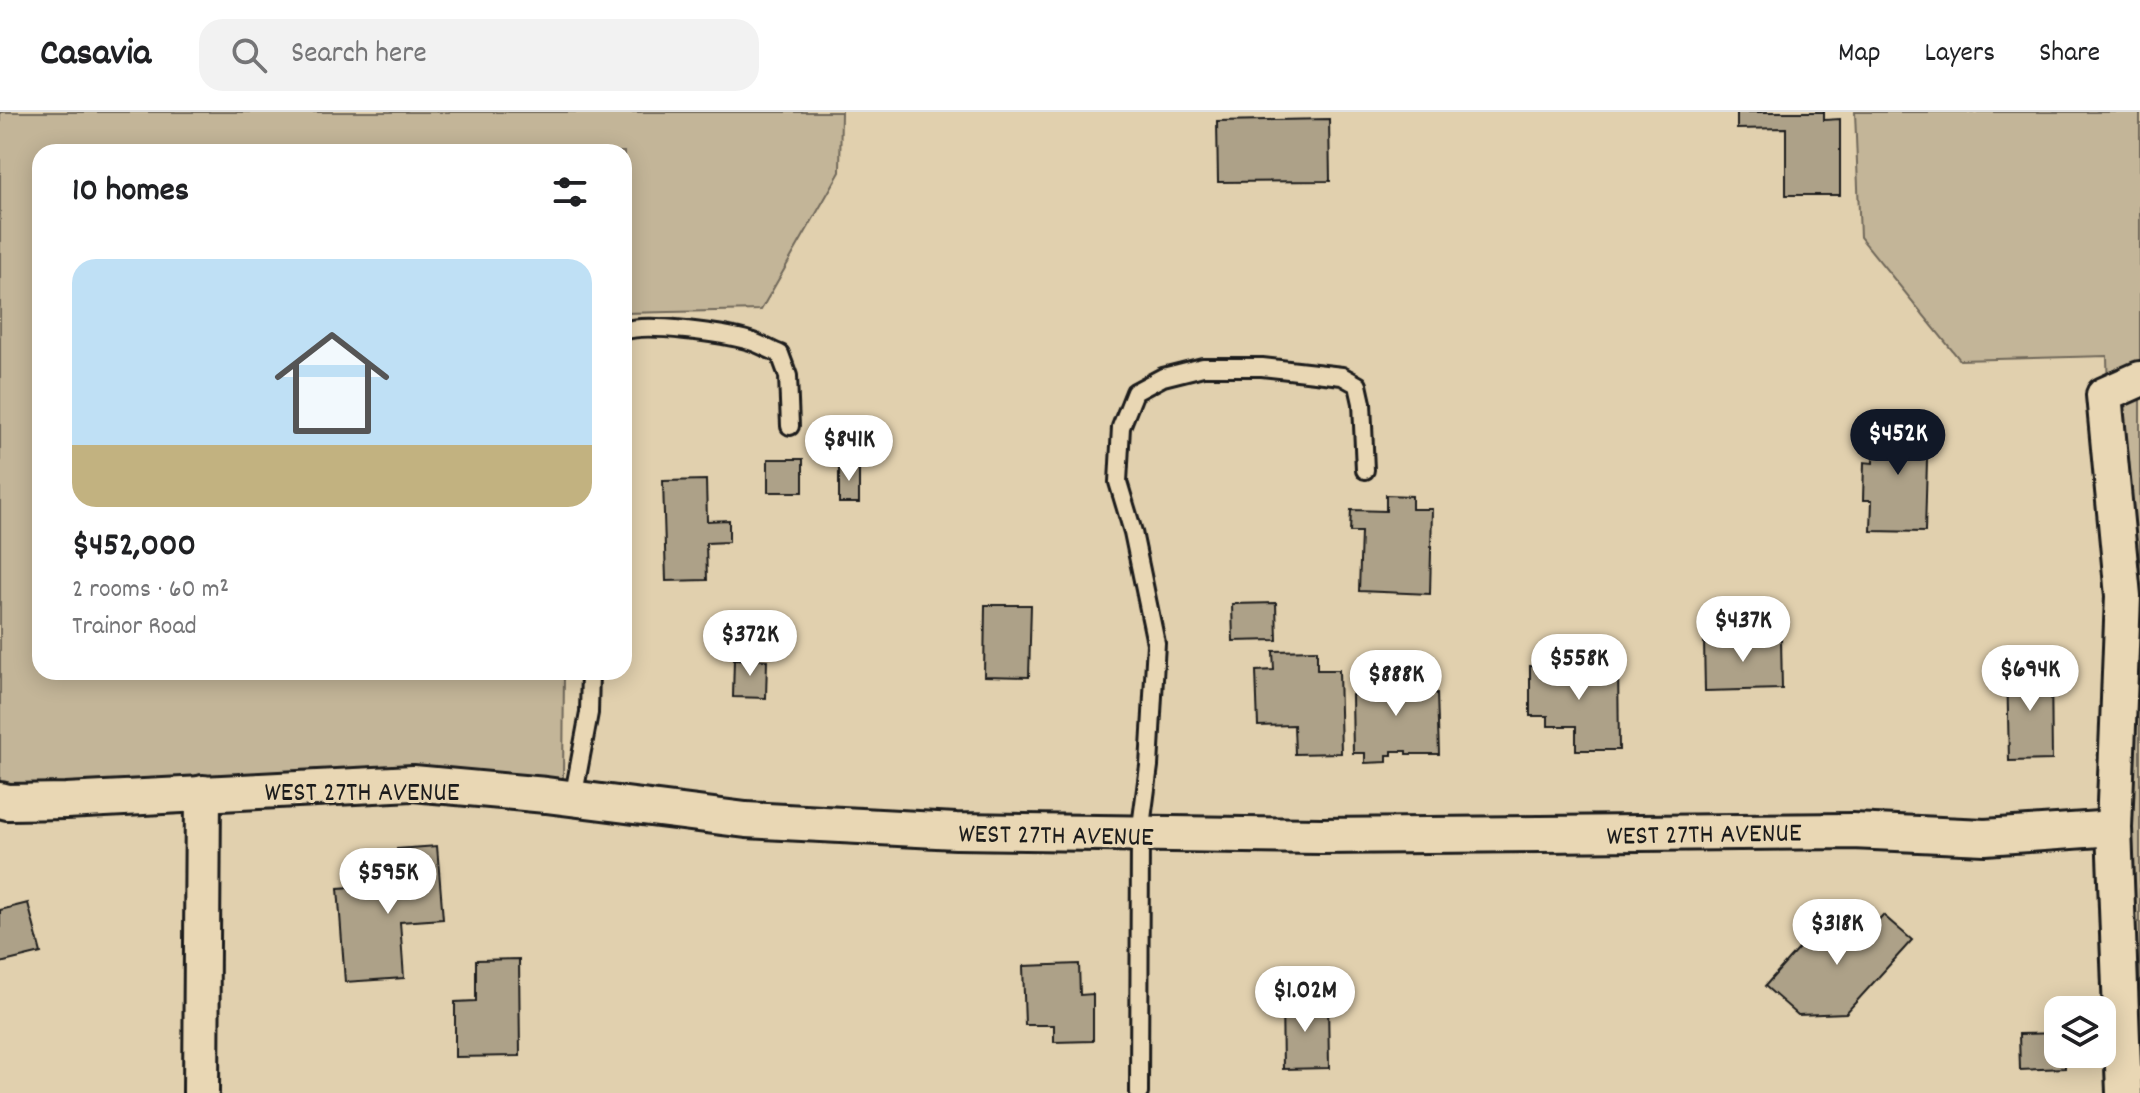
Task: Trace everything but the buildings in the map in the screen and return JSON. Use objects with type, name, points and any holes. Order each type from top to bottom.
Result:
[{"type":"street","points":[[2124,1093],[2114,828],[2123,596],[2104,395],[2140,379]]},
{"type":"street","name":"WEST 27TH AVENUE","points":[[0,800],[66,801],[413,783],[746,820],[956,831],[1321,836],[1852,831],[1985,837],[2114,828]]},
{"type":"street","points":[[201,1093],[203,793]]},
{"type":"lane","points":[[632,327],[679,329],[751,341],[780,354],[788,376],[790,426]]},
{"type":"lane","points":[[1139,1093],[1140,834],[1149,766],[1156,643],[1133,532],[1118,482],[1121,427],[1135,392],[1163,377],[1203,367],[1262,367],[1342,376],[1358,385],[1362,403],[1365,470]]},
{"type":"lane","points":[[573,799],[589,713],[590,680]]},
{"type":"shaded area","points":[[0,112],[841,112],[840,172],[761,310],[632,313],[632,144],[32,144],[32,680],[564,680],[563,779],[0,800]]},
{"type":"shaded area","points":[[1855,112],[2140,112],[2140,1093],[2126,1093],[2107,356],[1960,360],[1860,237]]}]
